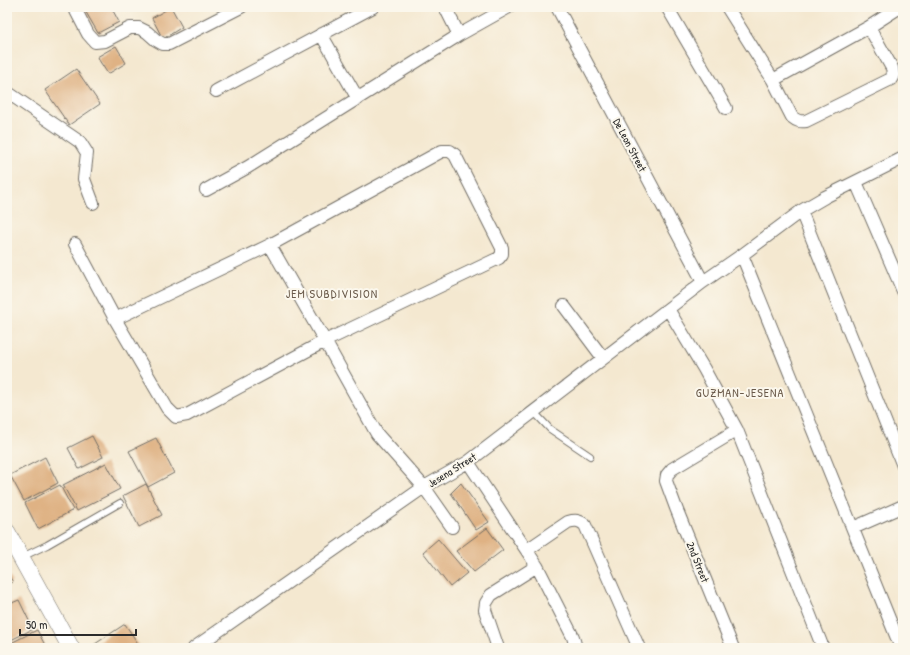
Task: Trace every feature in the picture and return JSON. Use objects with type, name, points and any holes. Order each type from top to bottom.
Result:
[{"type":"main road","points":[[7,532],[71,648]]},
{"type":"street","points":[[74,7],[88,34],[94,42],[105,40],[130,28],[139,28],[147,32],[162,44],[169,44],[241,7]]},
{"type":"street","points":[[216,91],[373,7]]},
{"type":"street","points":[[445,7],[459,35]]},
{"type":"street","points":[[206,190],[248,167],[459,35],[509,7]]},
{"type":"street","name":"De Leon Street","points":[[557,7],[703,282]]},
{"type":"street","points":[[667,7],[726,108]]},
{"type":"street","points":[[727,7],[773,80],[792,117],[796,121],[800,122],[806,121],[891,79],[893,75],[892,68],[869,27]]},
{"type":"street","points":[[773,80],[869,27],[900,7]]},
{"type":"street","points":[[321,34],[358,99]]},
{"type":"street","points":[[7,92],[80,142],[87,153],[84,179],[94,203]]},
{"type":"street","points":[[75,244],[116,319],[167,408],[176,417],[187,415],[326,340],[499,258],[502,254],[502,248],[455,155],[450,151],[442,151],[270,245],[116,319]]},
{"type":"street","name":"Jesena Street","points":[[194,648],[424,487],[468,462],[703,282],[801,211],[903,158]]},
{"type":"street","points":[[856,182],[903,291]]},
{"type":"street","points":[[801,211],[903,466]]},
{"type":"street","points":[[270,245],[326,340],[377,434],[424,487],[452,527]]},
{"type":"street","points":[[742,255],[901,648]]},
{"type":"street","points":[[564,306],[603,358]]},
{"type":"street","points":[[668,310],[704,368],[737,430],[824,648]]},
{"type":"street","name":"2nd Street","points":[[733,648],[666,482],[667,475],[672,469],[737,430]]},
{"type":"street","points":[[468,462],[537,566],[573,637],[576,648]]},
{"type":"street","points":[[853,528],[903,506]]},
{"type":"street","points":[[527,550],[568,522],[580,521],[585,524],[639,648]]},
{"type":"street","points":[[498,648],[485,610],[486,603],[491,595],[537,566]]},
{"type":"lane","points":[[534,412],[550,429],[590,456]]},
{"type":"lane","points":[[21,557],[47,545],[120,503]]},
{"type":"building","points":[[83,7],[111,7],[119,22],[98,33]]},
{"type":"building","points":[[171,7],[182,27],[163,39],[152,18]]},
{"type":"building","points":[[116,46],[126,63],[108,74],[97,57]]},
{"type":"building","points":[[76,69],[100,104],[69,125],[45,90]]},
{"type":"building","points":[[92,436],[103,457],[79,469],[68,448]]},
{"type":"building","points":[[156,438],[174,473],[148,487],[129,451]]},
{"type":"building","points":[[45,457],[58,483],[24,501],[10,475]]},
{"type":"building","points":[[106,463],[120,489],[77,511],[63,485]]},
{"type":"building","points":[[461,483],[489,522],[476,530],[451,493]]},
{"type":"building","points":[[146,484],[162,515],[139,527],[123,496]]},
{"type":"building","points":[[60,485],[73,510],[38,529],[25,503]]},
{"type":"building","points":[[487,528],[503,550],[474,572],[456,551]]},
{"type":"building","points":[[438,539],[467,573],[450,587],[423,552]]},
{"type":"building","points":[[7,573],[13,582],[7,586]]},
{"type":"building","points":[[19,600],[33,629],[7,642],[7,605]]},
{"type":"building","points":[[125,624],[141,648],[89,648]]},
{"type":"building","points":[[37,630],[45,645],[39,648],[7,648],[7,645]]},
{"type":"building","points":[[220,644],[223,648],[214,648]]},
{"type":"district","name":"JEM SUBDIVISION","points":[[332,294]]},
{"type":"district","name":"GUZMAN-JESENA","points":[[740,393]]}]
